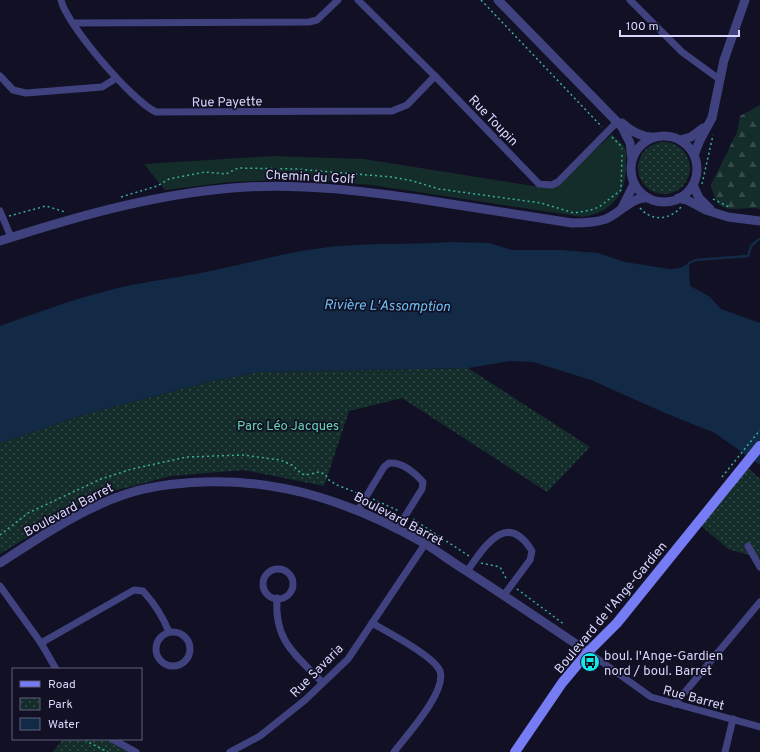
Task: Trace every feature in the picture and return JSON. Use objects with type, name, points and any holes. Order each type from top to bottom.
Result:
[{"type":"main road","name":"Boulevard de l'Ange-Gardien","points":[[515,752],[562,683],[588,652],[617,623],[760,446]]},
{"type":"street","name":"Rue Payette","points":[[61,0],[65,11],[73,23],[115,79],[147,108],[156,112],[392,111],[407,105],[435,76]]},
{"type":"street","points":[[73,23],[309,22],[317,20],[338,0]]},
{"type":"street","name":"Rue Toupin","points":[[358,0],[435,76],[539,184],[552,185],[558,182],[617,122]]},
{"type":"street","points":[[498,0],[617,122],[628,138],[632,159],[631,176],[634,184],[640,192],[648,198],[658,202],[681,201],[728,217],[760,222]]},
{"type":"street","points":[[630,0],[682,52],[719,79]]},
{"type":"street","points":[[694,155],[712,118],[724,60],[745,0]]},
{"type":"street","points":[[552,56],[560,59],[627,128],[646,136],[670,136],[680,140],[688,146],[694,155],[697,170],[693,185],[686,192],[681,201]]},
{"type":"street","points":[[0,76],[13,90],[26,93],[102,87],[115,79]]},
{"type":"street","points":[[680,140],[691,138],[698,134],[712,118]]},
{"type":"street","points":[[632,159],[642,144],[659,136]]},
{"type":"street","points":[[620,210],[626,202],[634,184]]},
{"type":"street","points":[[693,185],[699,198],[712,212]]},
{"type":"street","name":"Chemin du Golf","points":[[0,241],[84,215],[150,198],[247,187],[306,187],[374,192],[572,223],[598,221],[608,218],[641,198],[648,198]]},
{"type":"street","points":[[0,211],[11,237]]},
{"type":"street","points":[[358,510],[384,467],[389,463],[400,465],[416,475],[423,482],[422,489],[397,529]]},
{"type":"street","name":"Boulevard Barret","points":[[0,563],[38,538],[104,503],[127,494],[184,483],[252,482],[288,488],[316,495],[358,510],[397,529],[425,544],[588,652]]},
{"type":"street","points":[[467,572],[494,537],[502,533],[510,533],[517,536],[527,543],[532,551],[530,560],[504,595]]},
{"type":"street","name":"Rue Savaria","points":[[230,752],[260,736],[305,700],[322,682],[348,659],[425,544]]},
{"type":"street","points":[[748,546],[760,567]]},
{"type":"street","points":[[279,569],[288,573],[293,585],[289,594],[281,598],[277,598],[272,597],[265,591],[263,582],[264,578],[270,571],[279,569]]},
{"type":"street","points":[[0,586],[41,643],[55,668]]},
{"type":"street","points":[[41,643],[134,590],[143,591],[148,596],[158,610],[169,632]]},
{"type":"street","points":[[277,598],[277,623],[281,634],[290,649],[322,682]]},
{"type":"street","points":[[675,704],[760,602]]},
{"type":"street","points":[[372,623],[429,658],[440,672],[440,679],[436,694],[394,752]]},
{"type":"street","points":[[169,632],[180,633],[189,641],[190,653],[184,663],[179,665],[173,666],[163,663],[157,654],[156,648],[160,638],[169,632]]},
{"type":"street","name":"Rue Barret","points":[[588,652],[646,694],[675,704],[760,727]]},
{"type":"street","points":[[726,752],[733,719]]},
{"type":"street","points":[[114,740],[136,752]]},
{"type":"path","points":[[481,0],[601,125]]},
{"type":"path","points":[[710,197],[732,208]]},
{"type":"path","points":[[638,204],[646,214],[663,219],[673,216],[681,201]]},
{"type":"path","points":[[722,477],[760,430]]},
{"type":"path","points":[[0,535],[28,513],[101,479],[132,469],[187,457],[243,455],[280,460],[292,465],[302,474],[306,475],[319,472],[325,474],[329,480],[366,496],[428,527],[475,560],[486,565],[500,567],[507,581],[569,628]]},
{"type":"path","points":[[87,740],[108,752]]},
{"type":"green space","points":[[760,105],[760,209],[726,208],[718,203],[711,185],[737,132],[740,116]]},
{"type":"green space","points":[[612,134],[622,144],[626,151],[626,174],[621,192],[610,206],[603,211],[583,217],[371,185],[301,179],[230,182],[165,190],[144,164],[274,156],[364,159],[546,188],[557,185]]},
{"type":"green space","points":[[664,142],[674,144],[682,150],[688,158],[690,168],[688,178],[682,186],[674,192],[664,194],[654,192],[646,186],[640,178],[638,168],[640,158],[646,150],[654,144]]},
{"type":"green space","name":"Parc Léo Jacques","points":[[468,368],[590,447],[547,492],[402,398],[349,411],[324,486],[244,470],[171,476],[95,496],[0,554],[0,443],[82,415],[212,381],[258,372]]},
{"type":"green space","points":[[747,467],[760,479],[760,558],[728,549],[699,524]]},
{"type":"green space","points":[[62,740],[114,740],[136,752],[53,752]]},
{"type":"water","name":"Rivière L'Assomption","points":[[450,242],[489,243],[512,250],[561,250],[598,253],[625,262],[669,269],[680,268],[689,263],[690,286],[709,296],[721,309],[760,323],[760,465],[715,433],[665,413],[591,380],[533,362],[510,361],[468,368],[258,372],[212,381],[82,415],[0,443],[0,326],[63,304],[111,290],[211,271],[301,251],[348,245]]},
{"type":"waterway","points":[[689,263],[695,260],[748,256],[751,246],[759,239]]},
{"type":"place","name":"boul. l'Ange-Gardien nord / boul. Barret","points":[[590,662]]}]
